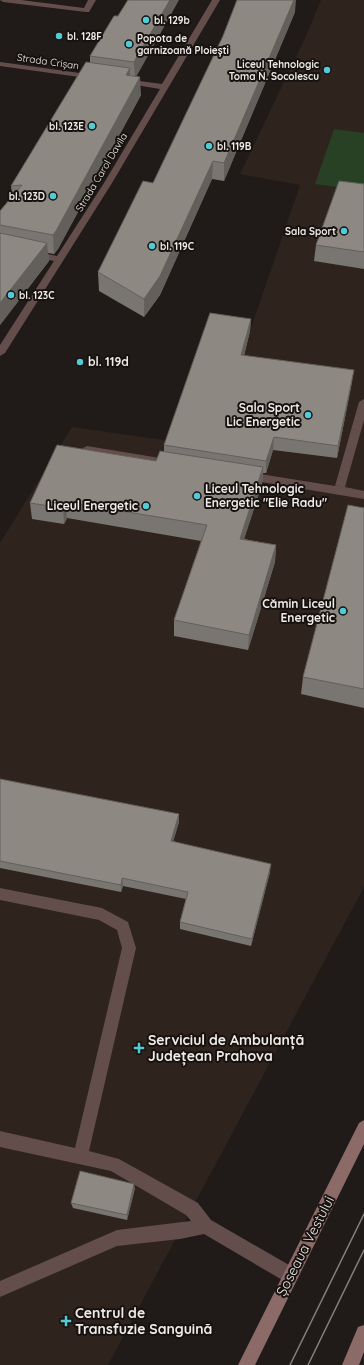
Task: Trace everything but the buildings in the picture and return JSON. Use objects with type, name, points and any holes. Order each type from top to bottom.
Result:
[{"type":"main road","name":"Șoseaua Vestului","points":[[246,1365],[290,1275],[363,1134]]},
{"type":"main road","points":[[350,1365],[364,1333]]},
{"type":"street","points":[[3,0],[86,10],[92,0]]},
{"type":"street","name":"Strada Carol Davila","points":[[0,353],[108,183],[216,0]]},
{"type":"street","name":"Strada Crișan","points":[[0,64],[165,87]]},
{"type":"street","points":[[0,248],[60,258]]},
{"type":"street","points":[[339,490],[364,402]]},
{"type":"street","points":[[87,450],[182,465]]},
{"type":"street","points":[[237,474],[364,495]]},
{"type":"street","points":[[0,894],[102,914],[123,926],[129,948],[80,1157]]},
{"type":"street","points":[[0,1139],[114,1164],[192,1209],[205,1226],[290,1275]]},
{"type":"street","points":[[0,1289],[117,1238],[180,1231],[205,1226]]},
{"type":"shaded area","points":[[321,0],[364,0],[364,887],[108,1365],[0,1365],[0,543],[72,427],[220,448],[250,331],[300,185],[240,174],[306,36]]},
{"type":"green space","points":[[334,129],[364,133],[364,191],[315,184]]},
{"type":"tram line","points":[[290,1365],[364,1214]]},
{"type":"tram line","points":[[308,1365],[364,1250]]},
{"type":"place","name":"bl. 129b","points":[[146,20]]},
{"type":"place","name":"bl. 128F","points":[[59,36]]},
{"type":"place","name":"Popota de garnizoană Ploiești","points":[[129,44]]},
{"type":"place","name":"Liceul Tehnologic Toma N. Socolescu","points":[[327,70]]},
{"type":"place","name":"bl. 123E","points":[[92,126]]},
{"type":"place","name":"bl. 119B","points":[[209,146]]},
{"type":"place","name":"bl. 123D","points":[[53,196]]},
{"type":"place","name":"Sala Sport","points":[[344,231]]},
{"type":"place","name":"bl. 119C","points":[[152,246]]},
{"type":"place","name":"bl. 123C","points":[[11,295]]},
{"type":"place","name":"bl. 119d","points":[[80,362]]},
{"type":"place","name":"Sala Sport Lic Energetic","points":[[308,415]]},
{"type":"place","name":"Liceul Tehnologic Energetic \"Elie Radu\"","points":[[197,496]]},
{"type":"place","name":"Liceul Energetic","points":[[146,506]]},
{"type":"place","name":"Cămin Liceul Energetic","points":[[343,611]]},
{"type":"place","name":"Serviciul de Ambulanță Județean Prahova","points":[[139,1048]]},
{"type":"place","name":"Centrul de Transfuzie Sanguină","points":[[66,1321]]}]
